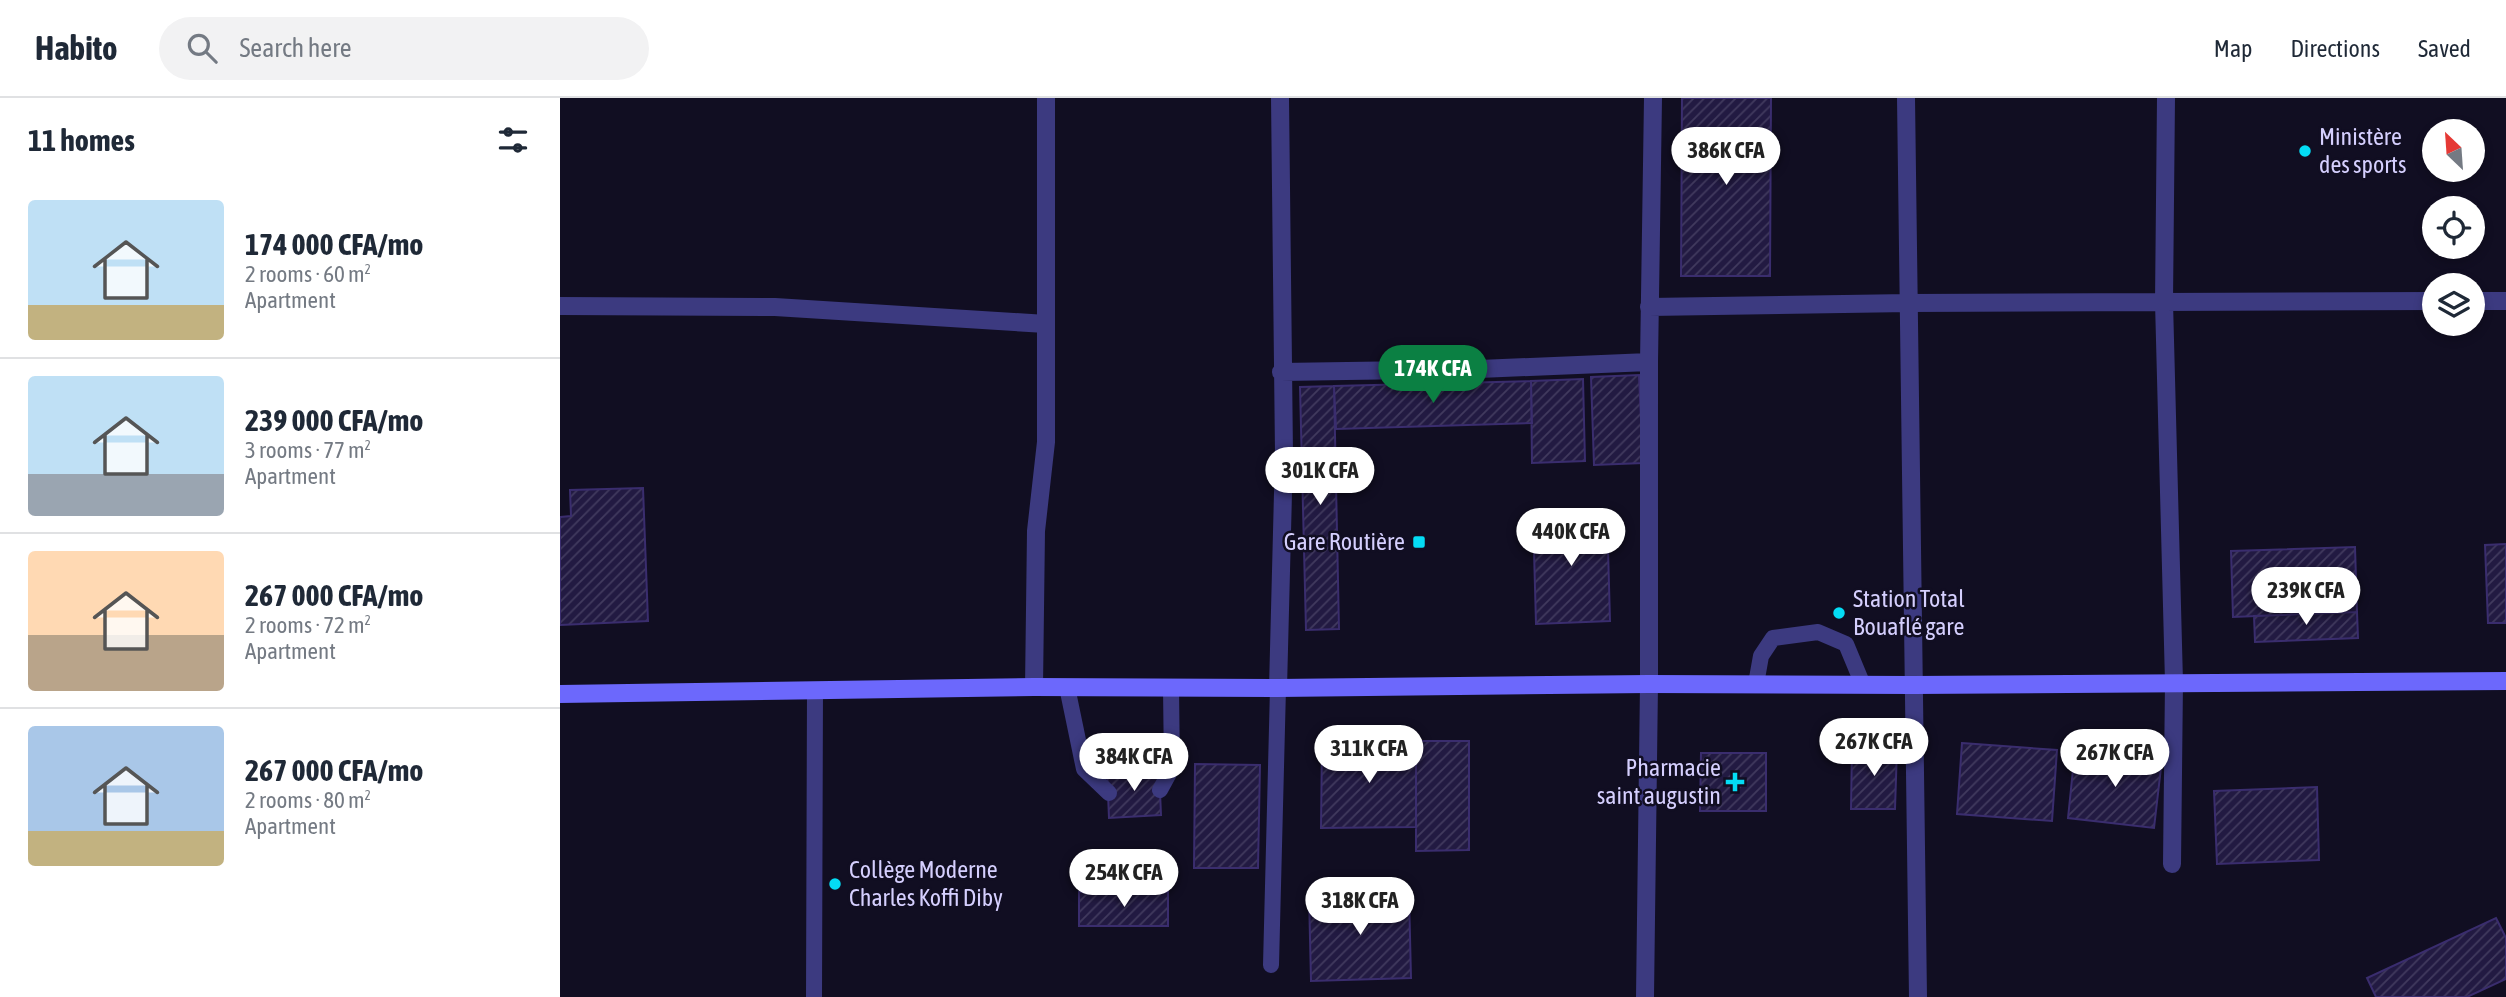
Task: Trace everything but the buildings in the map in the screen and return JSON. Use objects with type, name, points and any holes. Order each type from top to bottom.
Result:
[{"type":"main road","points":[[560,694],[1034,687],[2506,681]]},
{"type":"street","points":[[1034,687],[1036,531],[1046,442],[1046,98]]},
{"type":"street","points":[[1278,688],[1284,454],[1280,98]]},
{"type":"street","points":[[1644,997],[1653,98]]},
{"type":"street","points":[[1906,98],[1918,997]]},
{"type":"street","points":[[2166,98],[2164,302],[2174,682],[2172,864]]},
{"type":"street","points":[[1649,307],[2422,301]]},
{"type":"street","points":[[2485,301],[2506,301]]},
{"type":"street","points":[[560,306],[775,307],[1046,324]]},
{"type":"street","points":[[1281,372],[1479,369],[1649,362]]},
{"type":"lane","points":[[1756,684],[1760,656],[1773,638],[1818,632],[1846,643],[1863,685]]},
{"type":"lane","points":[[1067,687],[1084,769],[1108,793]]},
{"type":"lane","points":[[1160,790],[1172,768],[1171,688]]},
{"type":"lane","points":[[1271,965],[1278,688]]},
{"type":"lane","points":[[814,997],[815,690]]},
{"type":"place","name":"Ministère des sports","points":[[2305,151]]},
{"type":"place","name":"Gare Routière","points":[[1419,542]]},
{"type":"place","name":"Station Total Bouaflé gare","points":[[1839,613]]},
{"type":"place","name":"Pharmacie saint augustin","points":[[1735,782]]},
{"type":"place","name":"Collège Moderne Charles Koffi Diby","points":[[835,884]]}]
